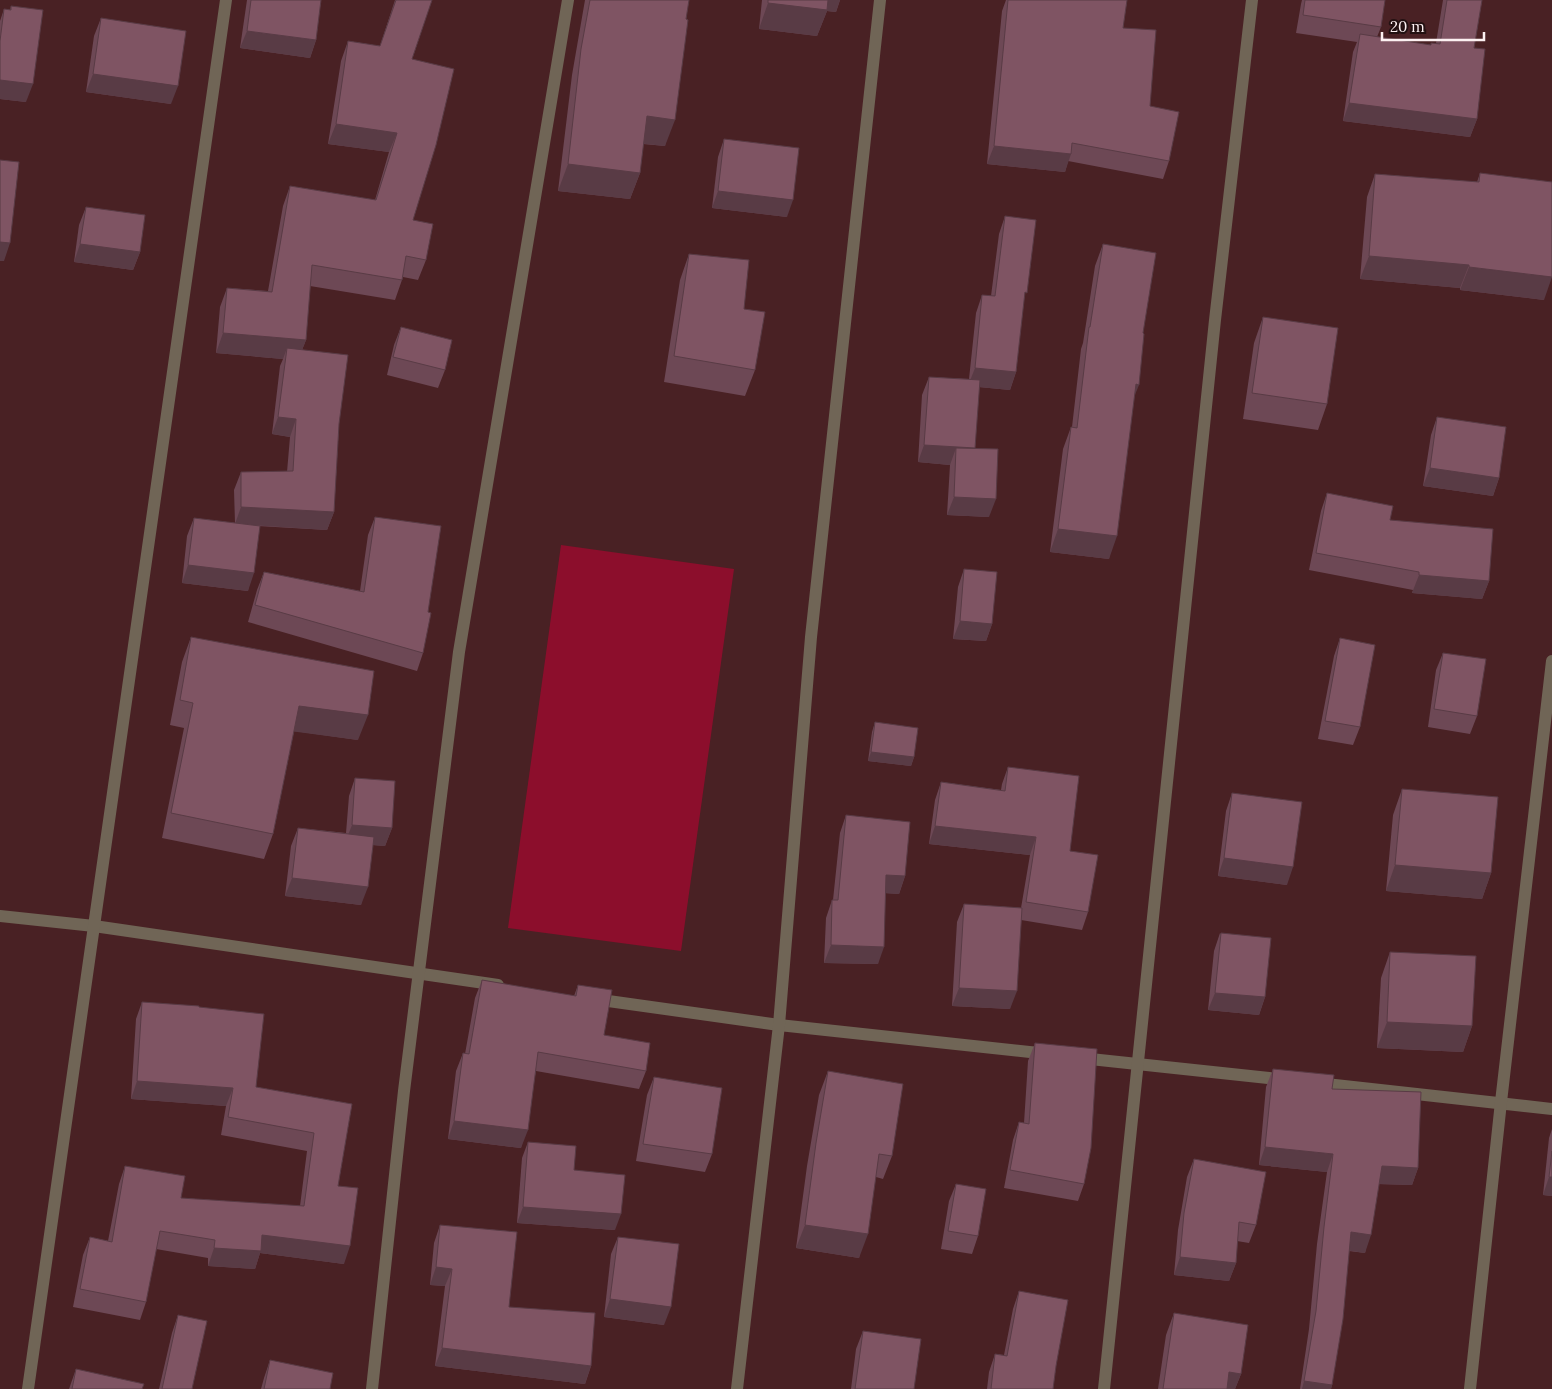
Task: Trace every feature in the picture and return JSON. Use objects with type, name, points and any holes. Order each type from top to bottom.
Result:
[{"type":"street","points":[[28,1389],[226,0]]},
{"type":"street","points":[[372,1389],[404,1091],[459,652],[568,0]]},
{"type":"street","points":[[737,1389],[779,1025],[811,637],[880,0]]},
{"type":"street","points":[[1104,1389],[1214,330],[1252,0]]},
{"type":"street","points":[[1470,1389],[1552,661]]},
{"type":"street","points":[[0,916],[94,926],[507,986]]},
{"type":"street","points":[[584,997],[779,1025],[1552,1109]]},
{"type":"shaded area","points":[[561,545],[734,569],[681,951],[508,928]]},
{"type":"building","points":[[251,0],[321,0],[316,40],[247,31]]},
{"type":"building","points":[[396,0],[432,0],[412,59],[454,69],[436,145],[413,220],[433,224],[426,260],[406,256],[402,280],[312,265],[306,340],[223,333],[227,288],[272,292],[290,186],[376,200],[397,133],[336,124],[348,41],[380,46]]},
{"type":"building","points":[[590,0],[689,0],[675,120],[647,116],[640,173],[568,164],[581,49]]},
{"type":"building","points":[[768,0],[828,0],[827,10],[768,3]]},
{"type":"building","points":[[1008,0],[1127,0],[1123,28],[1156,30],[1150,106],[1179,112],[1169,161],[1072,143],[1071,154],[994,146]]},
{"type":"building","points":[[1305,0],[1385,0],[1381,27],[1303,15]]},
{"type":"building","points":[[1447,0],[1482,0],[1474,48],[1485,49],[1477,119],[1349,103],[1360,34],[1431,45],[1431,43],[1440,44]]},
{"type":"building","points":[[11,6],[43,10],[33,84],[0,80],[0,41],[4,9],[11,10]]},
{"type":"building","points":[[101,18],[186,31],[178,86],[93,74]]},
{"type":"building","points":[[724,139],[799,148],[793,200],[718,191]]},
{"type":"building","points":[[0,160],[19,162],[10,243],[0,242]]},
{"type":"building","points":[[1480,173],[1552,182],[1552,277],[1469,267],[1469,265],[1369,256],[1375,174],[1479,182]]},
{"type":"building","points":[[86,207],[145,215],[140,252],[80,244]]},
{"type":"building","points":[[1005,216],[1036,220],[1027,293],[1025,292],[1016,372],[975,368],[982,295],[995,296]]},
{"type":"building","points":[[1103,244],[1156,253],[1143,333],[1139,385],[1136,384],[1117,536],[1058,529],[1071,427],[1077,428],[1089,327]]},
{"type":"building","points":[[689,254],[749,260],[744,309],[765,312],[755,370],[674,356]]},
{"type":"building","points":[[1263,317],[1338,328],[1327,404],[1252,393]]},
{"type":"building","points":[[401,327],[452,340],[445,370],[393,357]]},
{"type":"building","points":[[287,348],[348,355],[339,424],[334,512],[241,507],[241,472],[293,471],[296,419],[278,417]]},
{"type":"building","points":[[929,377],[980,380],[975,448],[924,445]]},
{"type":"building","points":[[1437,417],[1506,427],[1499,478],[1430,468]]},
{"type":"building","points":[[956,448],[998,449],[996,499],[954,497]]},
{"type":"building","points":[[1327,493],[1393,506],[1390,520],[1493,529],[1489,581],[1419,575],[1419,572],[1316,553]]},
{"type":"building","points":[[375,517],[441,526],[428,612],[431,613],[423,653],[255,605],[264,572],[364,592]]},
{"type":"building","points":[[194,518],[260,526],[254,573],[188,565]]},
{"type":"building","points":[[964,569],[997,572],[992,624],[960,621]]},
{"type":"building","points":[[191,637],[374,671],[368,715],[299,706],[273,834],[171,813],[193,703],[180,700]]},
{"type":"building","points":[[1340,638],[1375,645],[1360,727],[1325,721]]},
{"type":"building","points":[[1443,653],[1486,659],[1477,716],[1434,709]]},
{"type":"building","points":[[875,722],[918,728],[914,757],[871,752]]},
{"type":"building","points":[[1008,767],[1079,776],[1070,851],[1098,855],[1088,912],[1026,902],[1036,837],[935,826],[941,782],[1005,791]]},
{"type":"building","points":[[355,778],[395,781],[392,828],[352,825]]},
{"type":"building","points":[[1402,789],[1498,797],[1491,873],[1395,865]]},
{"type":"building","points":[[1232,793],[1302,802],[1293,867],[1224,858]]},
{"type":"building","points":[[846,815],[910,822],[905,876],[886,875],[884,947],[831,945],[832,900],[838,900]]},
{"type":"building","points":[[298,828],[374,837],[368,887],[292,878]]},
{"type":"building","points":[[964,904],[1022,908],[1017,991],[959,988]]},
{"type":"building","points":[[1221,933],[1271,938],[1265,997],[1215,993]]},
{"type":"building","points":[[1390,952],[1476,956],[1472,1026],[1387,1022]]},
{"type":"building","points":[[482,980],[576,996],[578,985],[612,990],[604,1035],[650,1043],[646,1071],[538,1052],[528,1130],[454,1121],[463,1053],[469,1054]]},
{"type":"building","points":[[142,1002],[199,1006],[264,1014],[256,1087],[352,1104],[338,1186],[358,1188],[350,1246],[262,1235],[261,1251],[214,1248],[215,1240],[160,1231],[146,1302],[80,1289],[90,1237],[112,1242],[125,1166],[185,1176],[181,1198],[304,1206],[314,1133],[228,1117],[233,1088],[137,1081]]},
{"type":"building","points":[[1035,1043],[1097,1049],[1091,1148],[1084,1184],[1010,1170],[1019,1122],[1029,1124]]},
{"type":"building","points":[[1273,1069],[1334,1075],[1332,1089],[1421,1092],[1418,1168],[1382,1166],[1371,1235],[1351,1232],[1343,1319],[1332,1385],[1304,1381],[1316,1311],[1333,1154],[1265,1147]]},
{"type":"building","points":[[828,1071],[903,1084],[892,1156],[879,1154],[868,1234],[805,1225]]},
{"type":"building","points":[[654,1077],[722,1088],[712,1154],[643,1144]]},
{"type":"building","points":[[528,1142],[576,1146],[574,1170],[625,1175],[621,1214],[523,1207]]},
{"type":"building","points":[[1552,1151],[1552,1177],[1549,1177]]},
{"type":"building","points":[[1194,1159],[1266,1172],[1256,1225],[1239,1222],[1236,1263],[1180,1257],[1184,1213]]},
{"type":"building","points":[[956,1184],[986,1189],[978,1236],[948,1231]]},
{"type":"building","points":[[440,1225],[517,1232],[509,1307],[595,1313],[591,1366],[442,1348],[452,1269],[436,1267]]},
{"type":"building","points":[[618,1237],[679,1244],[671,1307],[610,1299]]},
{"type":"building","points":[[1019,1291],[1068,1300],[1053,1389],[991,1389],[995,1354],[1007,1356]]},
{"type":"building","points":[[1174,1313],[1248,1325],[1241,1374],[1229,1372],[1227,1389],[1163,1389]]},
{"type":"building","points":[[178,1315],[207,1321],[192,1389],[162,1389]]},
{"type":"building","points":[[863,1331],[921,1339],[914,1389],[855,1389]]},
{"type":"building","points":[[270,1360],[333,1373],[330,1389],[264,1389]]},
{"type":"building","points":[[76,1369],[144,1384],[142,1389],[72,1389]]}]
